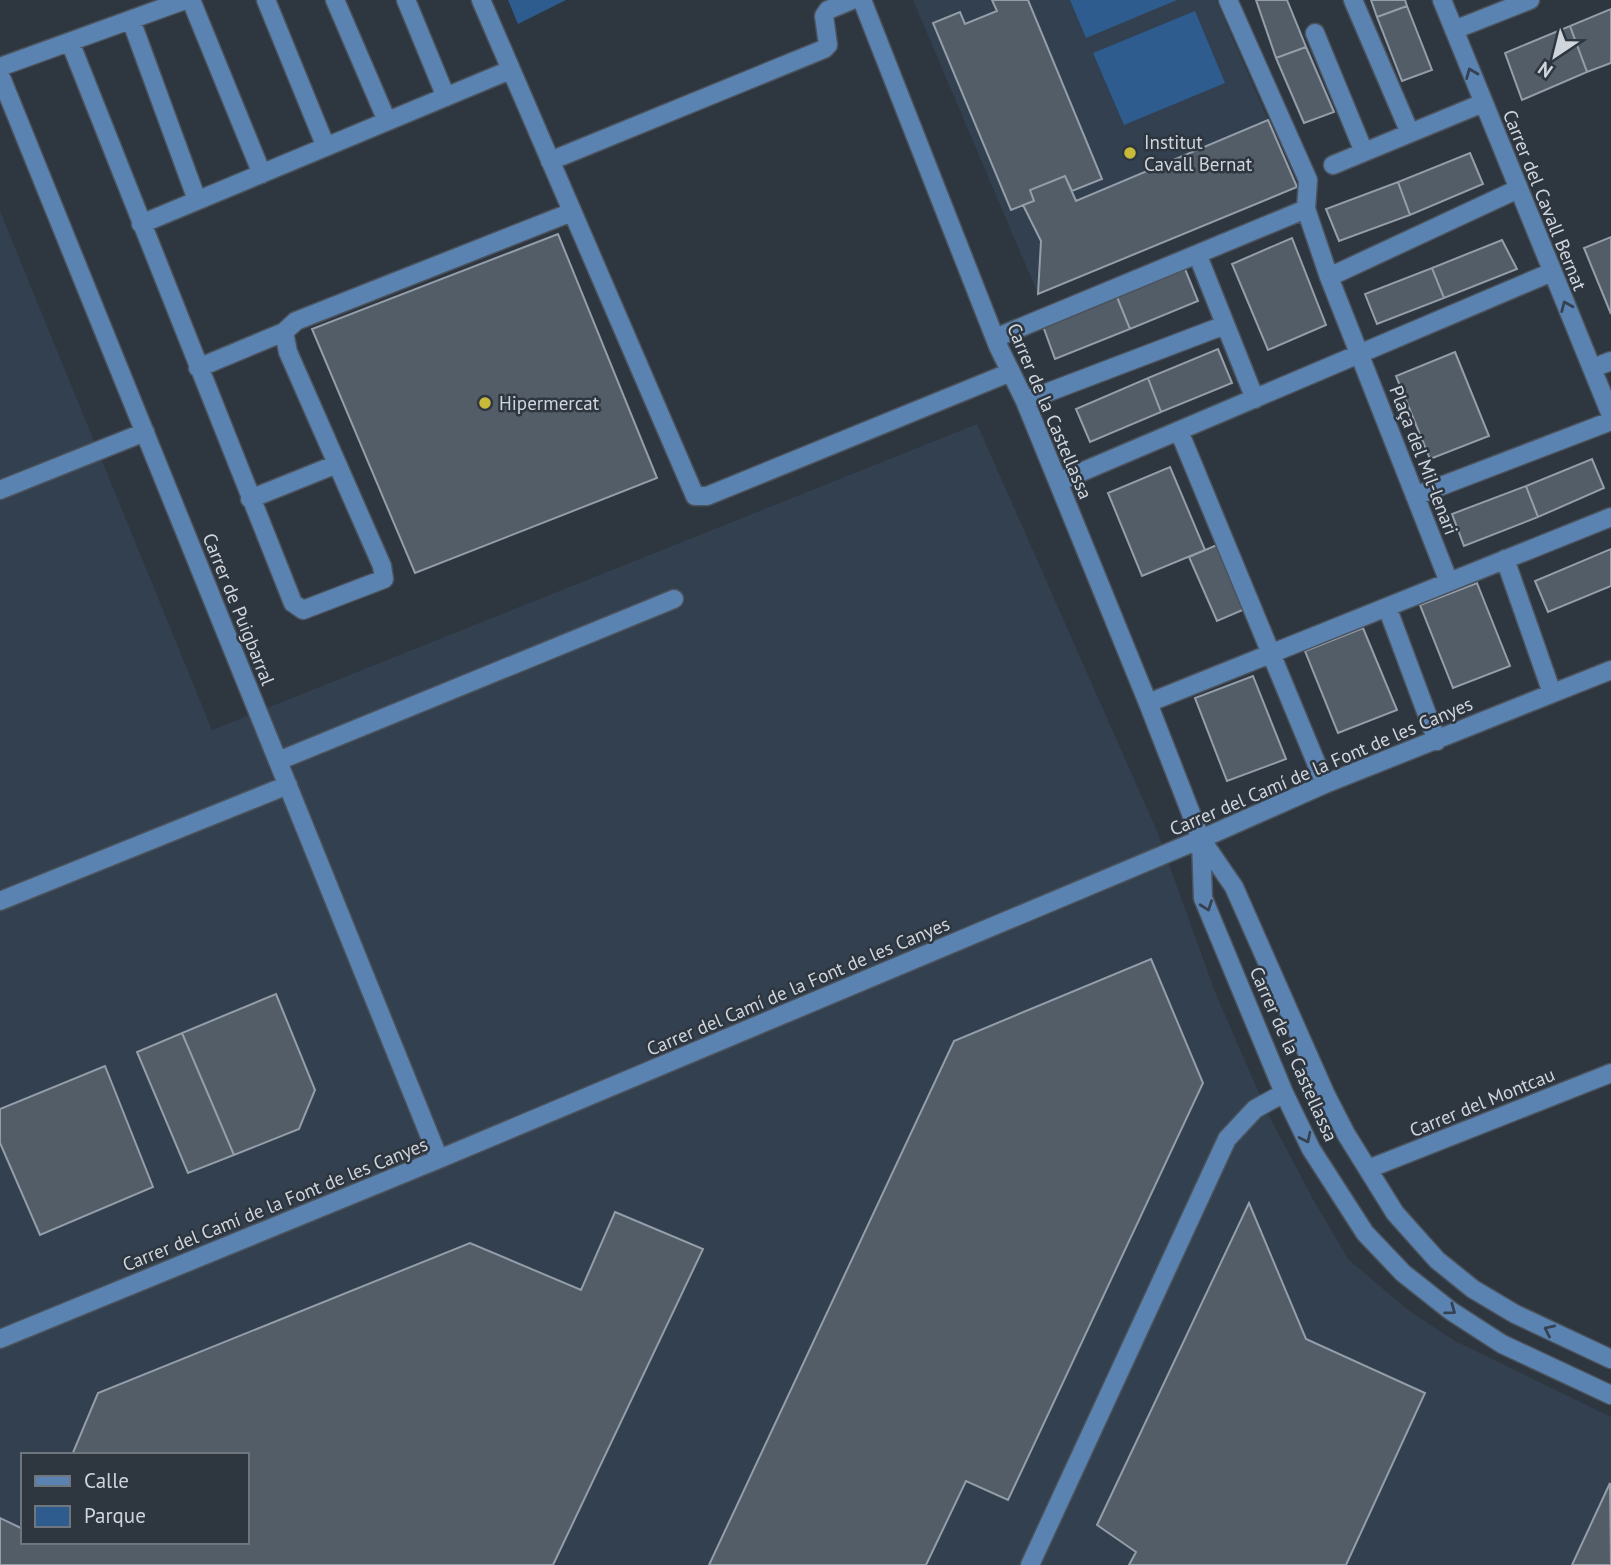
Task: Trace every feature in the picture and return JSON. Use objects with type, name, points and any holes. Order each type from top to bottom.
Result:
[{"type":"street","points":[[1,78],[70,42],[184,0]]},
{"type":"street","points":[[191,0],[262,174]]},
{"type":"street","points":[[266,0],[326,147]]},
{"type":"street","points":[[335,0],[387,121]]},
{"type":"street","points":[[406,0],[446,97]]},
{"type":"street","points":[[481,0],[695,496],[707,496],[1011,372]]},
{"type":"street","points":[[550,161],[824,49],[828,45],[824,16],[828,10],[852,0]]},
{"type":"street","name":"Carrer de la Castellassa","points":[[862,0],[995,338],[1025,401],[1201,839],[1234,887],[1325,1093],[1346,1134],[1395,1213],[1437,1259],[1473,1289],[1515,1314],[1611,1359]]},
{"type":"street","name":"Plaça del Mil-lenari","points":[[1228,0],[1308,180],[1306,209],[1329,277],[1449,582]]},
{"type":"street","points":[[1353,0],[1410,133]]},
{"type":"street","name":"Carrer del Cavall Bernat","points":[[1442,0],[1611,415]]},
{"type":"street","points":[[1454,30],[1530,0]]},
{"type":"street","points":[[131,20],[197,200]]},
{"type":"street","points":[[1315,33],[1364,152]]},
{"type":"street","points":[[70,42],[250,499],[293,603],[303,610],[384,579],[382,566],[288,352],[284,332]]},
{"type":"street","points":[[141,224],[510,70]]},
{"type":"street","name":"Carrer de Puigbarral","points":[[1,78],[439,1159]]},
{"type":"street","points":[[1333,165],[1483,103]]},
{"type":"street","points":[[1329,277],[1518,189]]},
{"type":"street","points":[[995,338],[1306,209]]},
{"type":"street","points":[[198,368],[284,332],[296,321],[572,212]]},
{"type":"street","points":[[1198,256],[1255,399]]},
{"type":"street","points":[[1058,482],[1552,272]]},
{"type":"street","points":[[1025,401],[1226,325]]},
{"type":"street","points":[[1593,368],[1611,361]]},
{"type":"street","points":[[1415,496],[1611,421]]},
{"type":"street","points":[[1179,431],[1325,784]]},
{"type":"street","points":[[0,490],[145,432]]},
{"type":"street","points":[[250,499],[337,464]]},
{"type":"street","points":[[1148,703],[1611,517]]},
{"type":"street","points":[[1505,559],[1552,693]]},
{"type":"street","points":[[278,761],[674,599]]},
{"type":"street","points":[[1387,607],[1437,741]]},
{"type":"street","name":"Carrer del Camí de la Font de les Canyes","points":[[0,1339],[439,1159],[1201,839],[1325,784],[1611,670]]},
{"type":"street","points":[[0,901],[288,785]]},
{"type":"street","name":"Carrer de la Castellassa","points":[[1201,839],[1203,898],[1284,1093],[1311,1149],[1365,1233],[1403,1273],[1451,1311],[1502,1343],[1611,1395]]},
{"type":"street","name":"Carrer del Montcau","points":[[1368,1169],[1611,1073]]},
{"type":"street","points":[[1030,1565],[1227,1139],[1255,1109],[1284,1093]]},
{"type":"shaded area","name":"Institut Cavall Bernat","points":[[913,0],[1216,0],[1297,187],[1038,294]]},
{"type":"shaded area","points":[[0,211],[212,730],[977,424],[1157,831],[1215,992],[1269,1116],[1315,1203],[1349,1260],[1408,1310],[1455,1341],[1611,1417],[1611,1565],[0,1565]]},
{"type":"green space","points":[[508,0],[566,0],[518,24]]},
{"type":"green space","points":[[1070,0],[1177,0],[1086,38]]},
{"type":"green space","points":[[1195,11],[1225,83],[1124,125],[1093,53]]},
{"type":"building","points":[[992,0],[1028,0],[1102,179],[1072,191],[1065,176],[1030,190],[1034,201],[1011,210],[933,23],[960,12],[965,24],[997,11]]},
{"type":"building","points":[[1256,0],[1287,0],[1306,47],[1276,58]]},
{"type":"building","points":[[1371,0],[1405,0],[1407,6],[1377,17]]},
{"type":"building","points":[[1407,6],[1432,70],[1402,81],[1377,17]]},
{"type":"building","points":[[1611,9],[1611,63],[1587,72],[1570,26]]},
{"type":"building","points":[[1570,26],[1587,72],[1522,100],[1505,53]]},
{"type":"building","points":[[1306,47],[1334,112],[1304,123],[1276,58]]},
{"type":"building","points":[[1268,120],[1297,187],[1038,294],[1041,241],[1023,205],[1034,201],[1030,190],[1065,176],[1076,201]]},
{"type":"building","points":[[1470,153],[1483,184],[1410,215],[1398,182]]},
{"type":"building","points":[[1398,182],[1410,215],[1339,241],[1326,209]]},
{"type":"building","name":"Hipermercat","points":[[558,234],[657,478],[415,573],[312,329]]},
{"type":"building","points":[[1611,237],[1611,314],[1584,248]]},
{"type":"building","points":[[1292,238],[1326,325],[1268,350],[1232,264]]},
{"type":"building","points":[[1502,240],[1517,269],[1444,298],[1432,268]]},
{"type":"building","points":[[1432,268],[1444,298],[1377,324],[1365,294]]},
{"type":"building","points":[[1185,269],[1198,301],[1130,329],[1117,297]]},
{"type":"building","points":[[1117,297],[1130,329],[1055,359],[1043,326]]},
{"type":"building","points":[[1218,349],[1232,383],[1161,412],[1148,378]]},
{"type":"building","points":[[1455,352],[1489,436],[1430,459],[1396,376]]},
{"type":"building","points":[[1148,378],[1161,412],[1090,442],[1076,409]]},
{"type":"building","points":[[1592,459],[1604,488],[1538,517],[1526,486]]},
{"type":"building","points":[[1170,467],[1205,550],[1142,576],[1108,493]]},
{"type":"building","points":[[1526,486],[1538,517],[1464,546],[1452,514]]},
{"type":"building","points":[[1219,544],[1245,609],[1217,621],[1189,557]]},
{"type":"building","points":[[1611,549],[1611,586],[1548,612],[1535,581]]},
{"type":"building","points":[[1477,583],[1510,666],[1453,688],[1420,605]]},
{"type":"building","points":[[1363,628],[1397,710],[1338,733],[1305,651]]},
{"type":"building","points":[[1253,676],[1286,759],[1227,781],[1195,698]]},
{"type":"building","points":[[1151,959],[1203,1083],[1008,1500],[966,1481],[926,1565],[709,1565],[954,1041]]},
{"type":"building","points":[[276,994],[315,1090],[299,1129],[234,1155],[182,1033]]},
{"type":"building","points":[[182,1033],[234,1155],[188,1173],[137,1052]]},
{"type":"building","points":[[105,1066],[153,1187],[40,1235],[0,1143],[0,1109]]},
{"type":"building","points":[[1249,1203],[1306,1339],[1425,1393],[1346,1565],[1129,1565],[1136,1552],[1097,1525]]},
{"type":"building","points":[[615,1212],[703,1249],[553,1565],[0,1565],[0,1518],[21,1528],[21,1544],[248,1544],[248,1453],[73,1453],[98,1393],[470,1243],[581,1290]]},
{"type":"building","points":[[1610,1483],[1611,1565],[1572,1565]]},
{"type":"place","name":"Institut Cavall Bernat","points":[[1130,153]]},
{"type":"place","name":"Hipermercat","points":[[485,403]]}]
